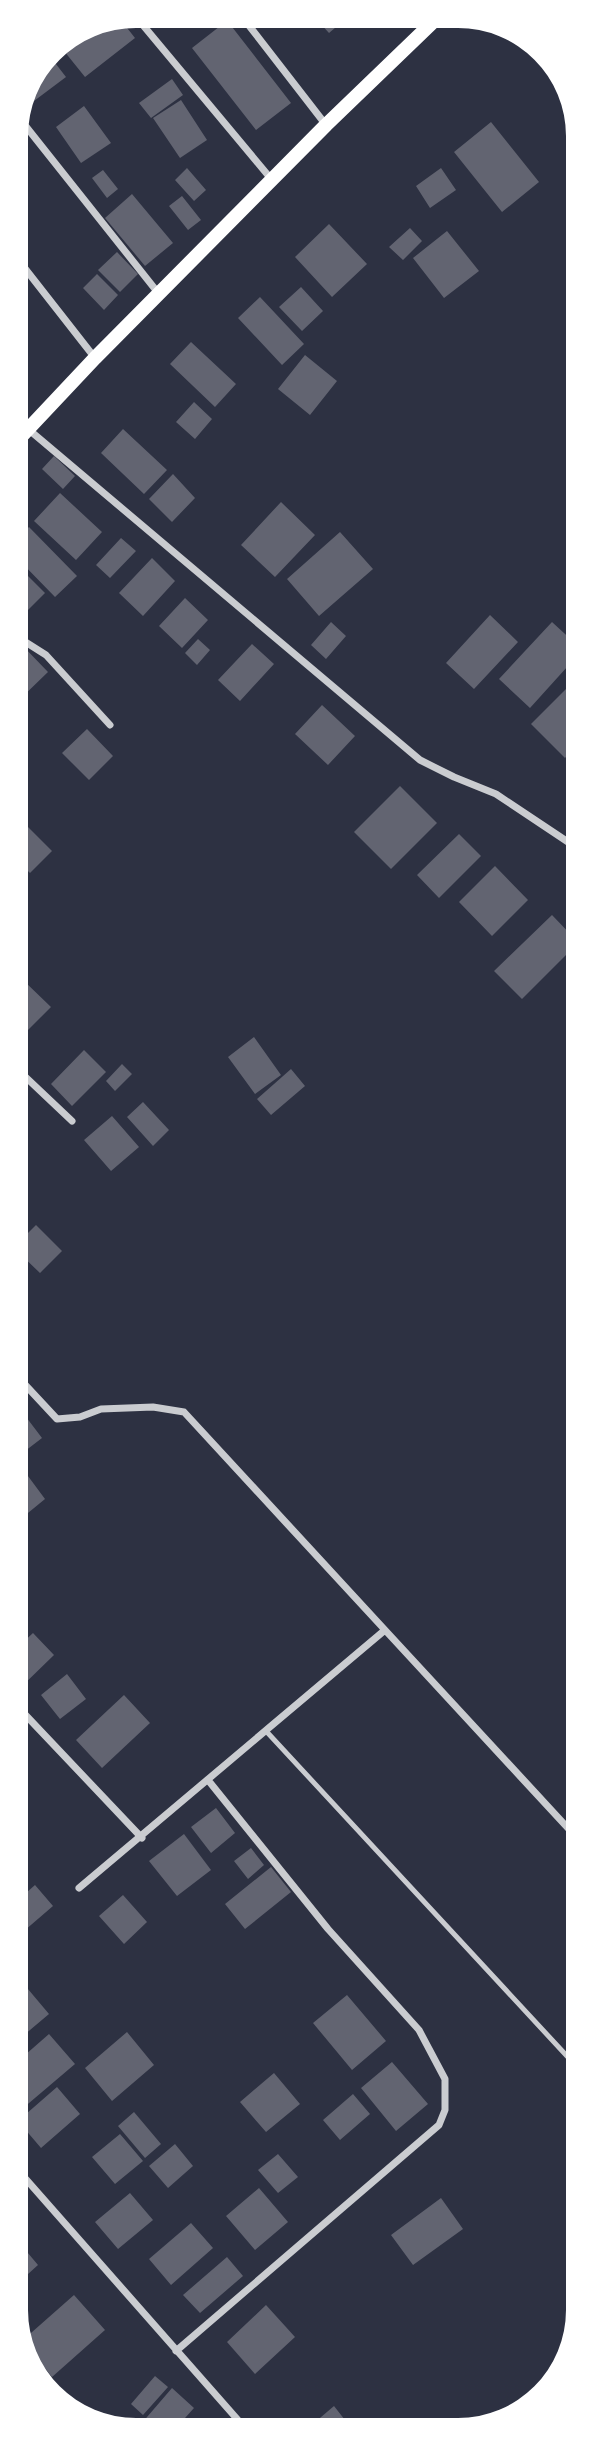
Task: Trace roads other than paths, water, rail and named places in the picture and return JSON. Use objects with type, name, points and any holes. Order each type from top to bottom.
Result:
[{"type":"main road","points":[[28,420],[95,358],[427,28]]},
{"type":"street","points":[[145,28],[273,180]]},
{"type":"street","points":[[251,28],[327,125]]},
{"type":"street","points":[[28,129],[159,295]]},
{"type":"street","points":[[28,272],[95,358]]},
{"type":"street","points":[[28,431],[420,760],[495,794],[566,840]]},
{"type":"street","points":[[28,644],[46,655],[110,725]]},
{"type":"street","points":[[28,1079],[72,1121]]},
{"type":"street","points":[[28,1388],[57,1419],[80,1417],[101,1409],[153,1407],[184,1412],[566,1826]]},
{"type":"street","points":[[79,1888],[142,1838],[385,1630]]},
{"type":"street","points":[[28,1718],[142,1838]]},
{"type":"street","points":[[176,2351],[439,2125],[445,2110],[445,2080],[419,2030],[328,1929],[208,1780]]},
{"type":"street","points":[[28,2182],[236,2418]]},
{"type":"lane","points":[[265,1731],[566,2055]]}]
